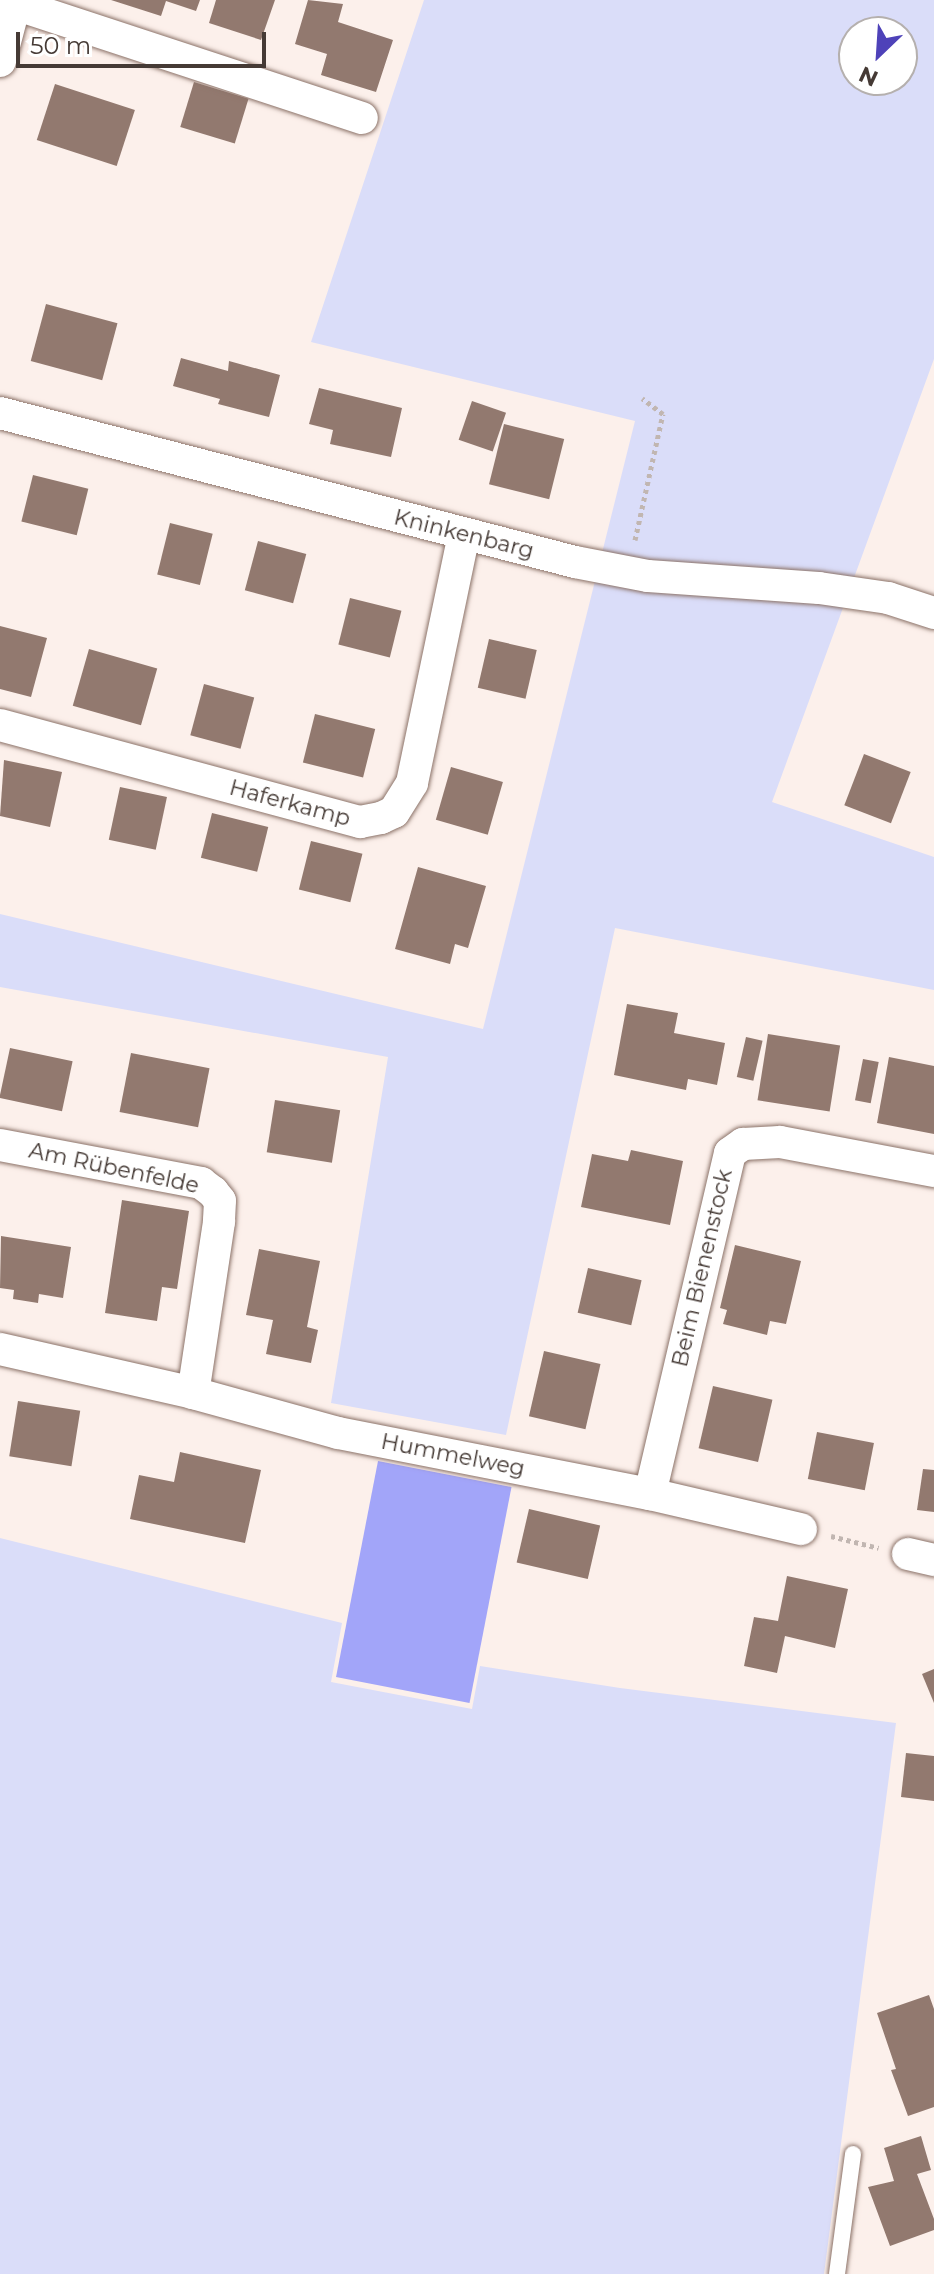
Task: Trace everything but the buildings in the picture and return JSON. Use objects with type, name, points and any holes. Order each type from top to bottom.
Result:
[{"type":"street","points":[[0,61],[11,1],[362,118]]},
{"type":"street","name":"Kninkenbarg","points":[[0,413],[464,534],[627,572],[730,584],[819,588],[888,598],[934,613]]},
{"type":"street","name":"Haferkamp","points":[[0,725],[360,822],[381,818],[394,812],[412,783],[464,534]]},
{"type":"street","name":"Beim Bienenstock","points":[[650,1494],[730,1153],[743,1144],[780,1142],[934,1171]]},
{"type":"street","name":"Am Rübenfelde","points":[[0,1145],[201,1183],[213,1192],[220,1201],[219,1222],[193,1393]]},
{"type":"street","name":"Hummelweg","points":[[0,1349],[193,1393],[338,1433],[650,1494],[801,1529]]},
{"type":"lane","points":[[837,2274],[853,2154]]},
{"type":"path","points":[[627,572],[663,414],[642,398]]},
{"type":"path","points":[[801,1529],[921,1557]]},
{"type":"shaded area","points":[[424,0],[934,0],[934,359],[772,802],[934,857],[934,990],[615,928],[506,1435],[331,1403],[388,1057],[0,987],[0,914],[483,1029],[635,421],[311,342]]},
{"type":"shaded area","points":[[0,1538],[342,1623],[331,1682],[472,1709],[480,1666],[620,1688],[896,1723],[824,2274],[0,2274]]},
{"type":"water","points":[[378,1461],[512,1487],[470,1703],[336,1677]]}]
